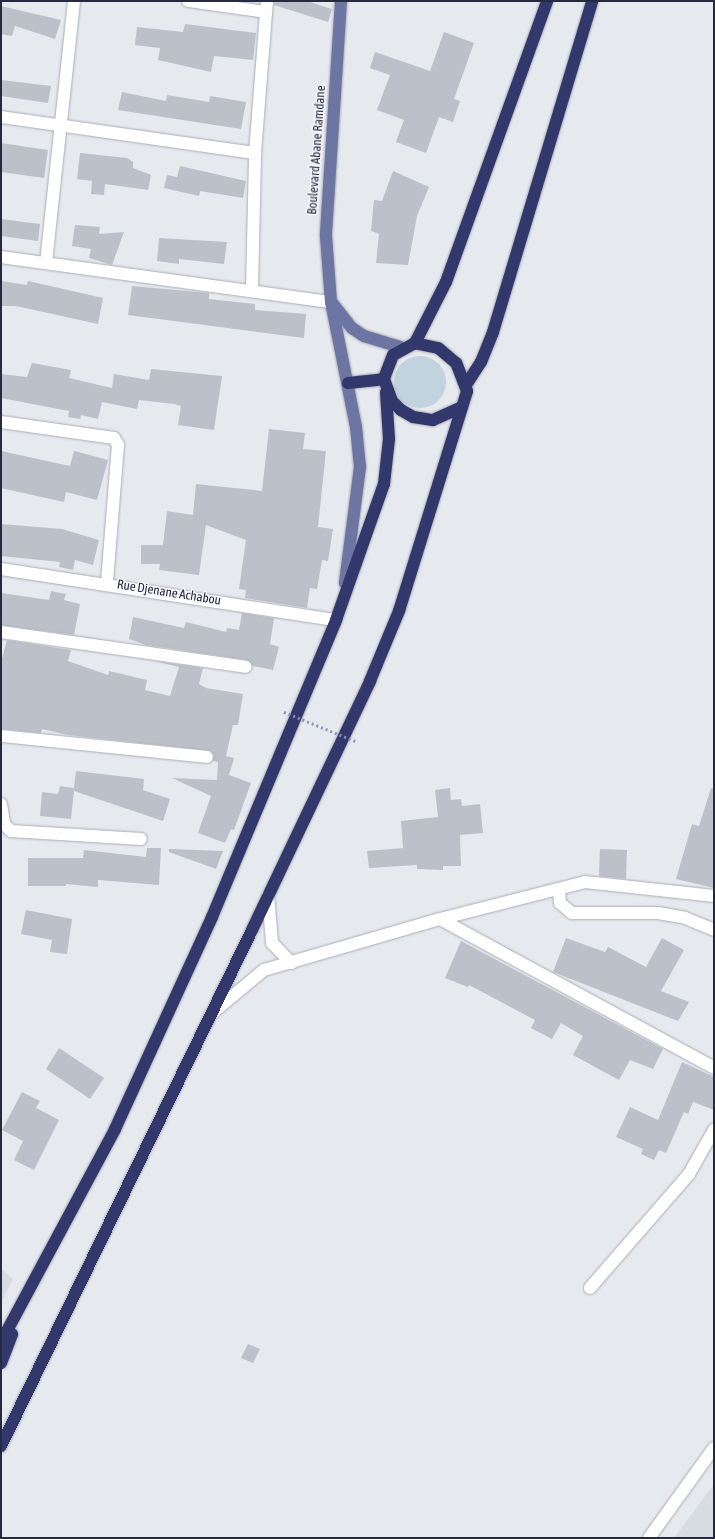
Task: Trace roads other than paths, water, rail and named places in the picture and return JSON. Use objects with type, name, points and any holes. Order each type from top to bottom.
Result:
[{"type":"highway","points":[[415,344],[453,263],[547,1]]},
{"type":"highway","points":[[1,1446],[370,682],[399,611],[466,385],[481,362],[493,332],[592,1]]},
{"type":"highway","points":[[1,1342],[20,1310],[115,1129],[212,917],[342,605],[384,484],[389,439],[385,384],[386,366],[403,348],[415,344],[427,344],[448,354],[466,385]]},
{"type":"highway","points":[[348,383],[385,384]]},
{"type":"highway","points":[[385,384],[392,401],[413,417],[440,419],[460,408]]},
{"type":"highway","points":[[1,1363],[20,1310]]},
{"type":"main road","name":"Boulevard Abane Ramdane","points":[[341,1],[341,23],[330,136],[326,236],[331,302],[348,383],[360,467],[356,519],[342,605]]},
{"type":"main road","points":[[331,302],[352,328],[364,336],[403,348]]},
{"type":"street","points":[[46,263],[58,124],[74,1]]},
{"type":"street","points":[[188,1],[267,6],[255,153],[252,289]]},
{"type":"street","points":[[341,23],[346,1]]},
{"type":"street","points":[[1,117],[255,153]]},
{"type":"street","points":[[1,257],[252,289],[331,302]]},
{"type":"street","points":[[1,422],[114,438],[118,445],[107,583]]},
{"type":"street","name":"Rue Djenane Achabou","points":[[1,569],[107,583],[336,620]]},
{"type":"street","points":[[1,632],[246,667]]},
{"type":"street","points":[[1,736],[207,757]]},
{"type":"street","points":[[1,804],[4,824],[10,831],[141,839]]},
{"type":"street","points":[[208,1017],[264,970],[440,918],[585,882],[714,896]]},
{"type":"street","points":[[559,889],[560,903],[572,913],[658,913],[685,918],[714,930]]},
{"type":"street","points":[[268,895],[272,943],[291,963]]},
{"type":"street","points":[[440,918],[714,1068]]},
{"type":"street","points":[[590,1288],[689,1174],[714,1130]]},
{"type":"street","points":[[649,1538],[714,1448]]}]
